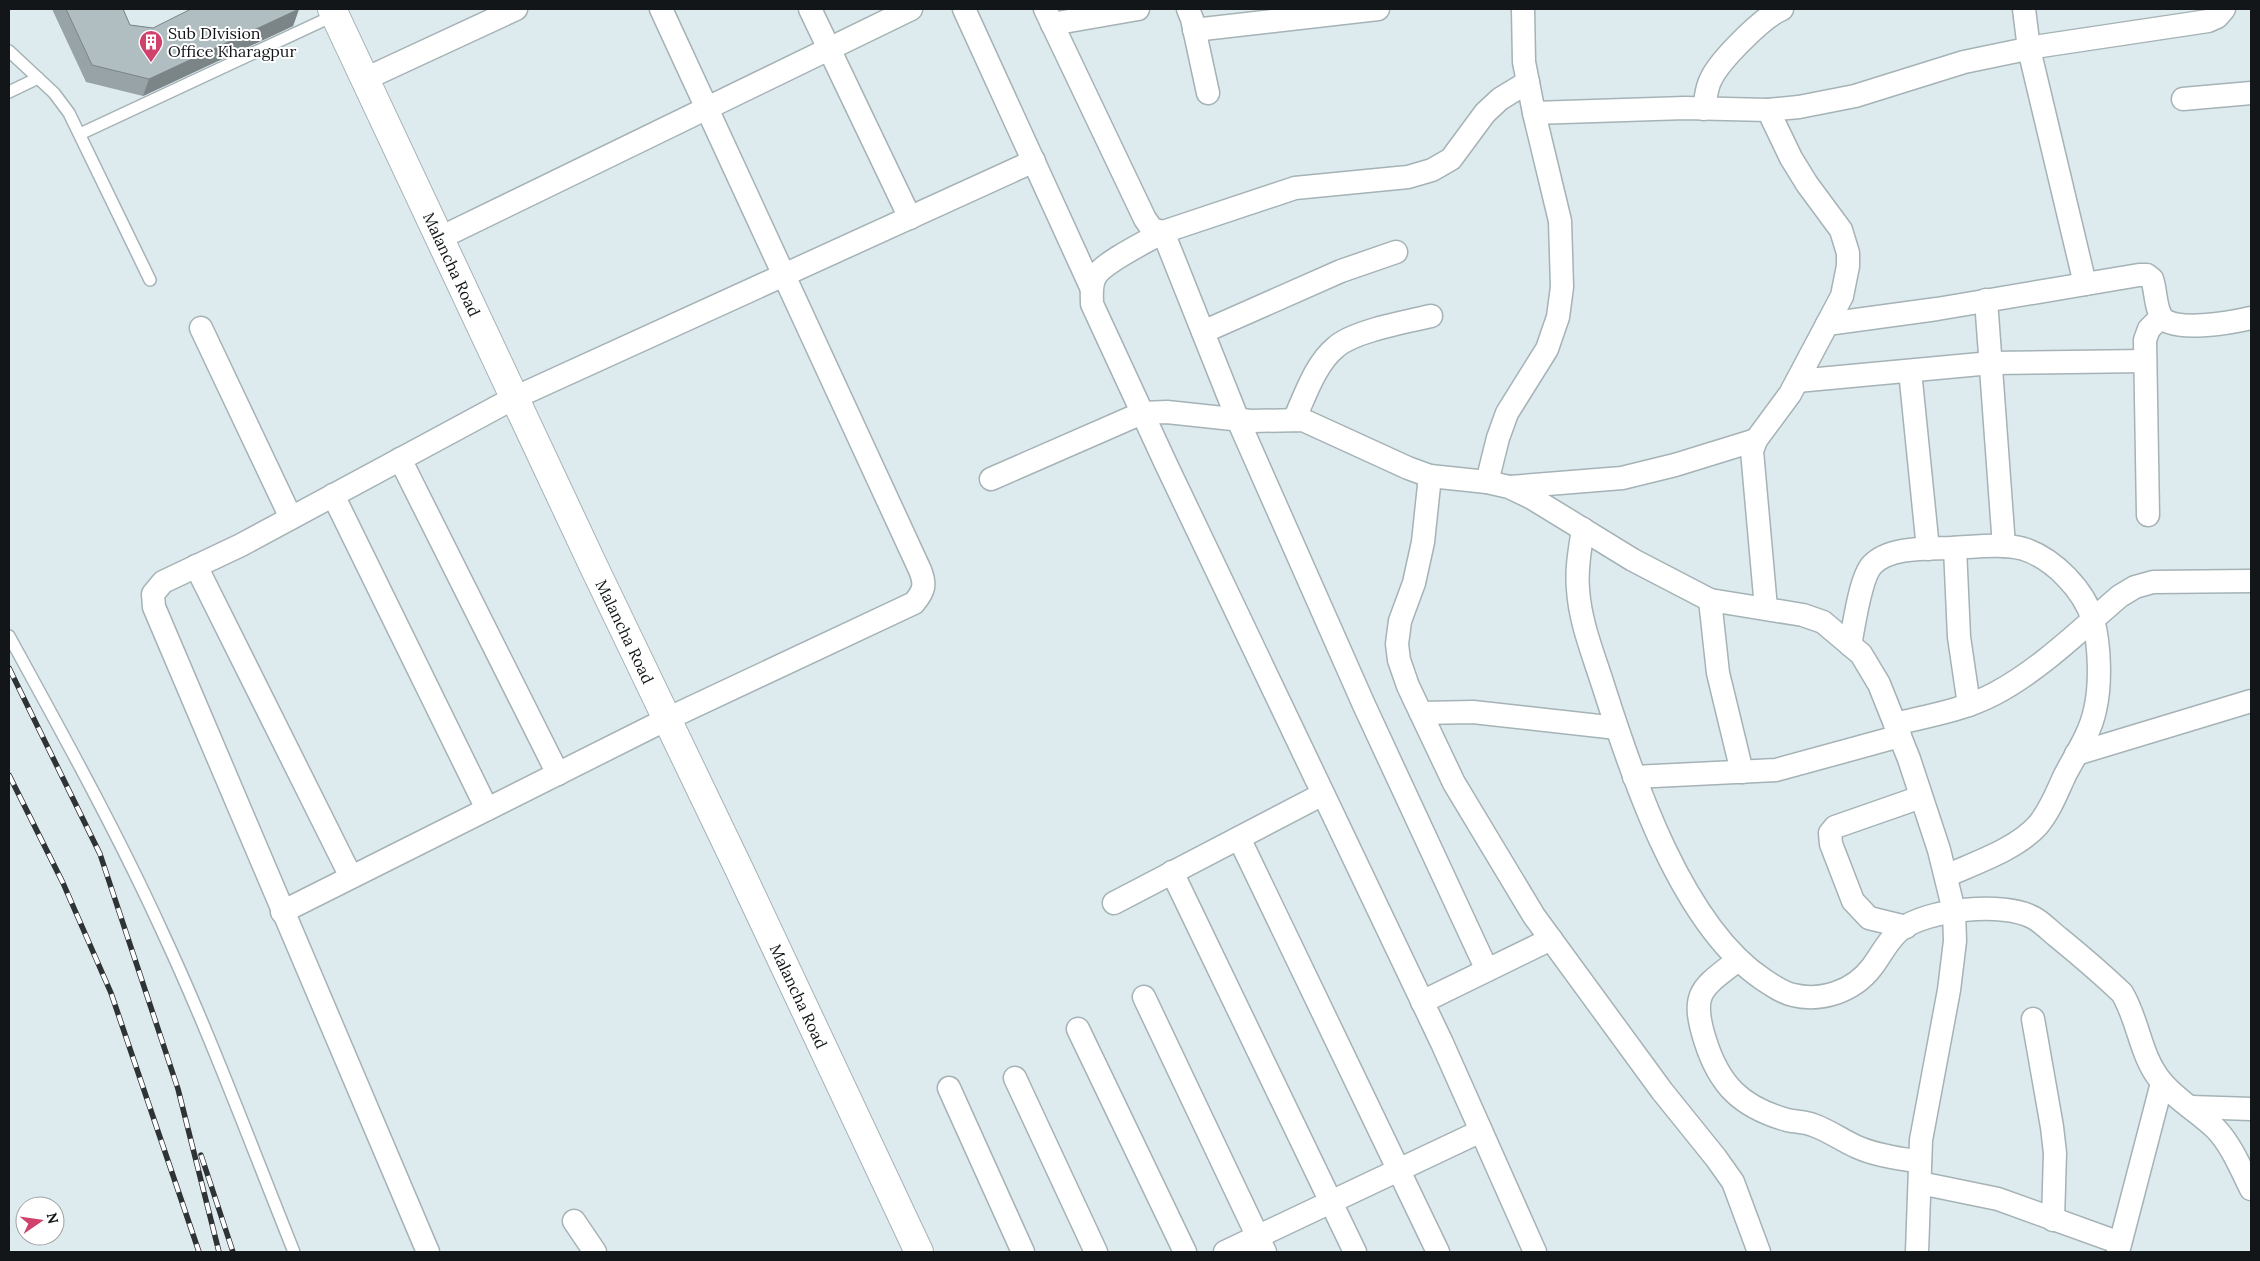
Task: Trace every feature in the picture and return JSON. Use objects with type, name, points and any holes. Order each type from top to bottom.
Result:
[{"type":"main road","name":"Malancha Road","points":[[333,12],[919,1252]]},
{"type":"street","points":[[365,79],[516,9]]},
{"type":"street","points":[[282,912],[667,719],[914,603],[923,593],[925,582],[920,570],[661,9]]},
{"type":"street","points":[[810,9],[910,218]]},
{"type":"street","points":[[440,238],[911,9]]},
{"type":"street","points":[[964,9],[1091,287],[1092,304],[1142,413],[1422,1002],[1535,1252]]},
{"type":"street","points":[[1138,9],[1048,16],[1145,219],[1152,229],[1163,232]]},
{"type":"street","points":[[1188,9],[1208,93]]},
{"type":"street","points":[[1194,30],[1378,9]]},
{"type":"street","points":[[1487,482],[1498,438],[1507,413],[1547,349],[1558,317],[1562,287],[1560,221],[1534,113],[1524,62],[1524,9]]},
{"type":"street","points":[[1704,109],[1707,88],[1712,77],[1766,17],[1782,9]]},
{"type":"street","points":[[2024,9],[2029,48],[2085,284]]},
{"type":"street","points":[[1534,113],[1799,108],[1855,96],[1964,62],[2029,48],[2208,20],[2217,17],[2224,9]]},
{"type":"street","points":[[1091,287],[1097,274],[1112,262],[1163,232],[1295,188],[1399,178],[1432,170],[1451,159],[1485,113],[1500,99],[1528,82]]},
{"type":"street","points":[[2183,99],[2251,93]]},
{"type":"street","points":[[1766,608],[1752,451],[1756,440],[1790,394],[1842,296],[1846,282],[1848,260],[1845,242],[1832,216],[1807,184],[1791,158],[1768,110]]},
{"type":"street","points":[[428,1252],[154,607],[154,594],[163,582],[291,518],[514,398],[1034,161]]},
{"type":"street","points":[[1163,232],[1238,420],[1364,705],[1487,970]]},
{"type":"street","points":[[1203,332],[1341,271],[1396,252]]},
{"type":"street","points":[[1827,324],[1936,310],[1986,300],[2147,275],[2152,278],[2161,317],[2166,322],[2176,325],[2220,324],[2251,318]]},
{"type":"street","points":[[1986,300],[2004,546]]},
{"type":"street","points":[[1294,420],[1322,363],[1336,346],[1348,339],[1377,329],[1431,316]]},
{"type":"street","points":[[2148,515],[2145,340],[2149,329],[2161,317]]},
{"type":"street","points":[[201,328],[291,518]]},
{"type":"street","points":[[1797,381],[1990,364],[2145,361]]},
{"type":"street","points":[[1910,371],[1928,549]]},
{"type":"street","points":[[991,479],[1142,413],[1167,412],[1238,420],[1303,420],[1408,468],[1430,476],[1487,482],[1509,487],[1532,498],[1633,560],[1710,600],[1803,615],[1823,622],[1850,644],[1861,654],[1879,684],[1898,730],[1946,876],[1954,911],[1955,941],[1950,990],[1923,1131],[1917,1252]]},
{"type":"street","points":[[1509,487],[1622,478],[1675,465],[1756,440]]},
{"type":"street","points":[[400,459],[558,774]]},
{"type":"street","points":[[1430,476],[1423,542],[1414,583],[1400,621],[1398,644],[1399,660],[1421,713],[1454,783],[1534,916],[1662,1092],[1716,1158],[1733,1182],[1759,1252]]},
{"type":"street","points":[[333,495],[487,809]]},
{"type":"street","points":[[1583,529],[1578,568],[1578,591],[1587,634],[1634,777],[1658,834],[1691,897],[1725,947],[1748,970],[1784,992],[1793,995],[1826,995],[1842,992],[1858,982],[1870,970],[1891,940],[1906,927],[1920,921],[1954,911],[1992,908],[2015,910],[2034,918],[2122,993],[2132,1009],[2150,1066],[2162,1082],[2217,1130],[2232,1150],[2251,1189]]},
{"type":"street","points":[[1850,644],[1859,600],[1872,565],[1883,557],[1928,549],[2004,546],[2023,549],[2041,557],[2076,586],[2092,620],[2098,666],[2095,710],[2089,733],[2076,754],[2047,814],[2038,826],[2028,834],[1995,854],[1946,876]]},
{"type":"street","points":[[1955,548],[1959,637],[1969,705]]},
{"type":"street","points":[[196,566],[351,877]]},
{"type":"street","points":[[1634,777],[1776,770],[1898,730],[1969,705],[1994,694],[2025,674],[2120,596],[2135,587],[2153,582],[2251,581]]},
{"type":"street","points":[[1710,600],[1718,673],[1742,772]]},
{"type":"street","points":[[2076,754],[2251,701]]},
{"type":"street","points":[[1421,713],[1473,712],[1617,728]]},
{"type":"street","points":[[1114,902],[1323,794]]},
{"type":"street","points":[[1906,927],[1869,918],[1860,911],[1848,889],[1830,844],[1830,833],[1835,827],[1921,797]]},
{"type":"street","points":[[1240,838],[1438,1252]]},
{"type":"street","points":[[1172,872],[1355,1252]]},
{"type":"street","points":[[1422,1002],[1551,939]]},
{"type":"street","points":[[1738,960],[1709,983],[1700,994],[1697,1004],[1699,1021],[1711,1057],[1722,1080],[1734,1093],[1764,1112],[1787,1120],[1814,1125],[1859,1148],[2053,1220],[2119,1248],[2162,1082]]},
{"type":"street","points":[[1144,998],[1261,1245]]},
{"type":"street","points":[[2032,1019],[2055,1153],[2053,1220]]},
{"type":"street","points":[[1078,1029],[1185,1252]]},
{"type":"street","points":[[1015,1078],[1096,1252]]},
{"type":"street","points":[[950,1088],[1023,1252]]},
{"type":"street","points":[[2191,1107],[2251,1109]]},
{"type":"street","points":[[1226,1252],[1261,1245],[1332,1202],[1481,1131]]},
{"type":"street","points":[[574,1221],[595,1252]]},
{"type":"lane","points":[[80,134],[333,12]]},
{"type":"lane","points":[[9,51],[38,78],[69,113],[150,280]]},
{"type":"lane","points":[[9,92],[38,78]]},
{"type":"lane","points":[[9,636],[162,930],[237,1106],[294,1252]]},
{"type":"building","points":[[66,9],[123,9],[130,25],[153,28],[191,9],[299,9],[149,79],[92,65]]},
{"type":"railway","points":[[9,668],[100,854],[178,1089],[219,1252]]},
{"type":"railway","points":[[9,775],[63,883],[111,993],[199,1252]]},
{"type":"railway","points":[[201,1155],[233,1252]]},
{"type":"place","name":"Sub DIvision Office Kharagpur","points":[[151,63]]}]
